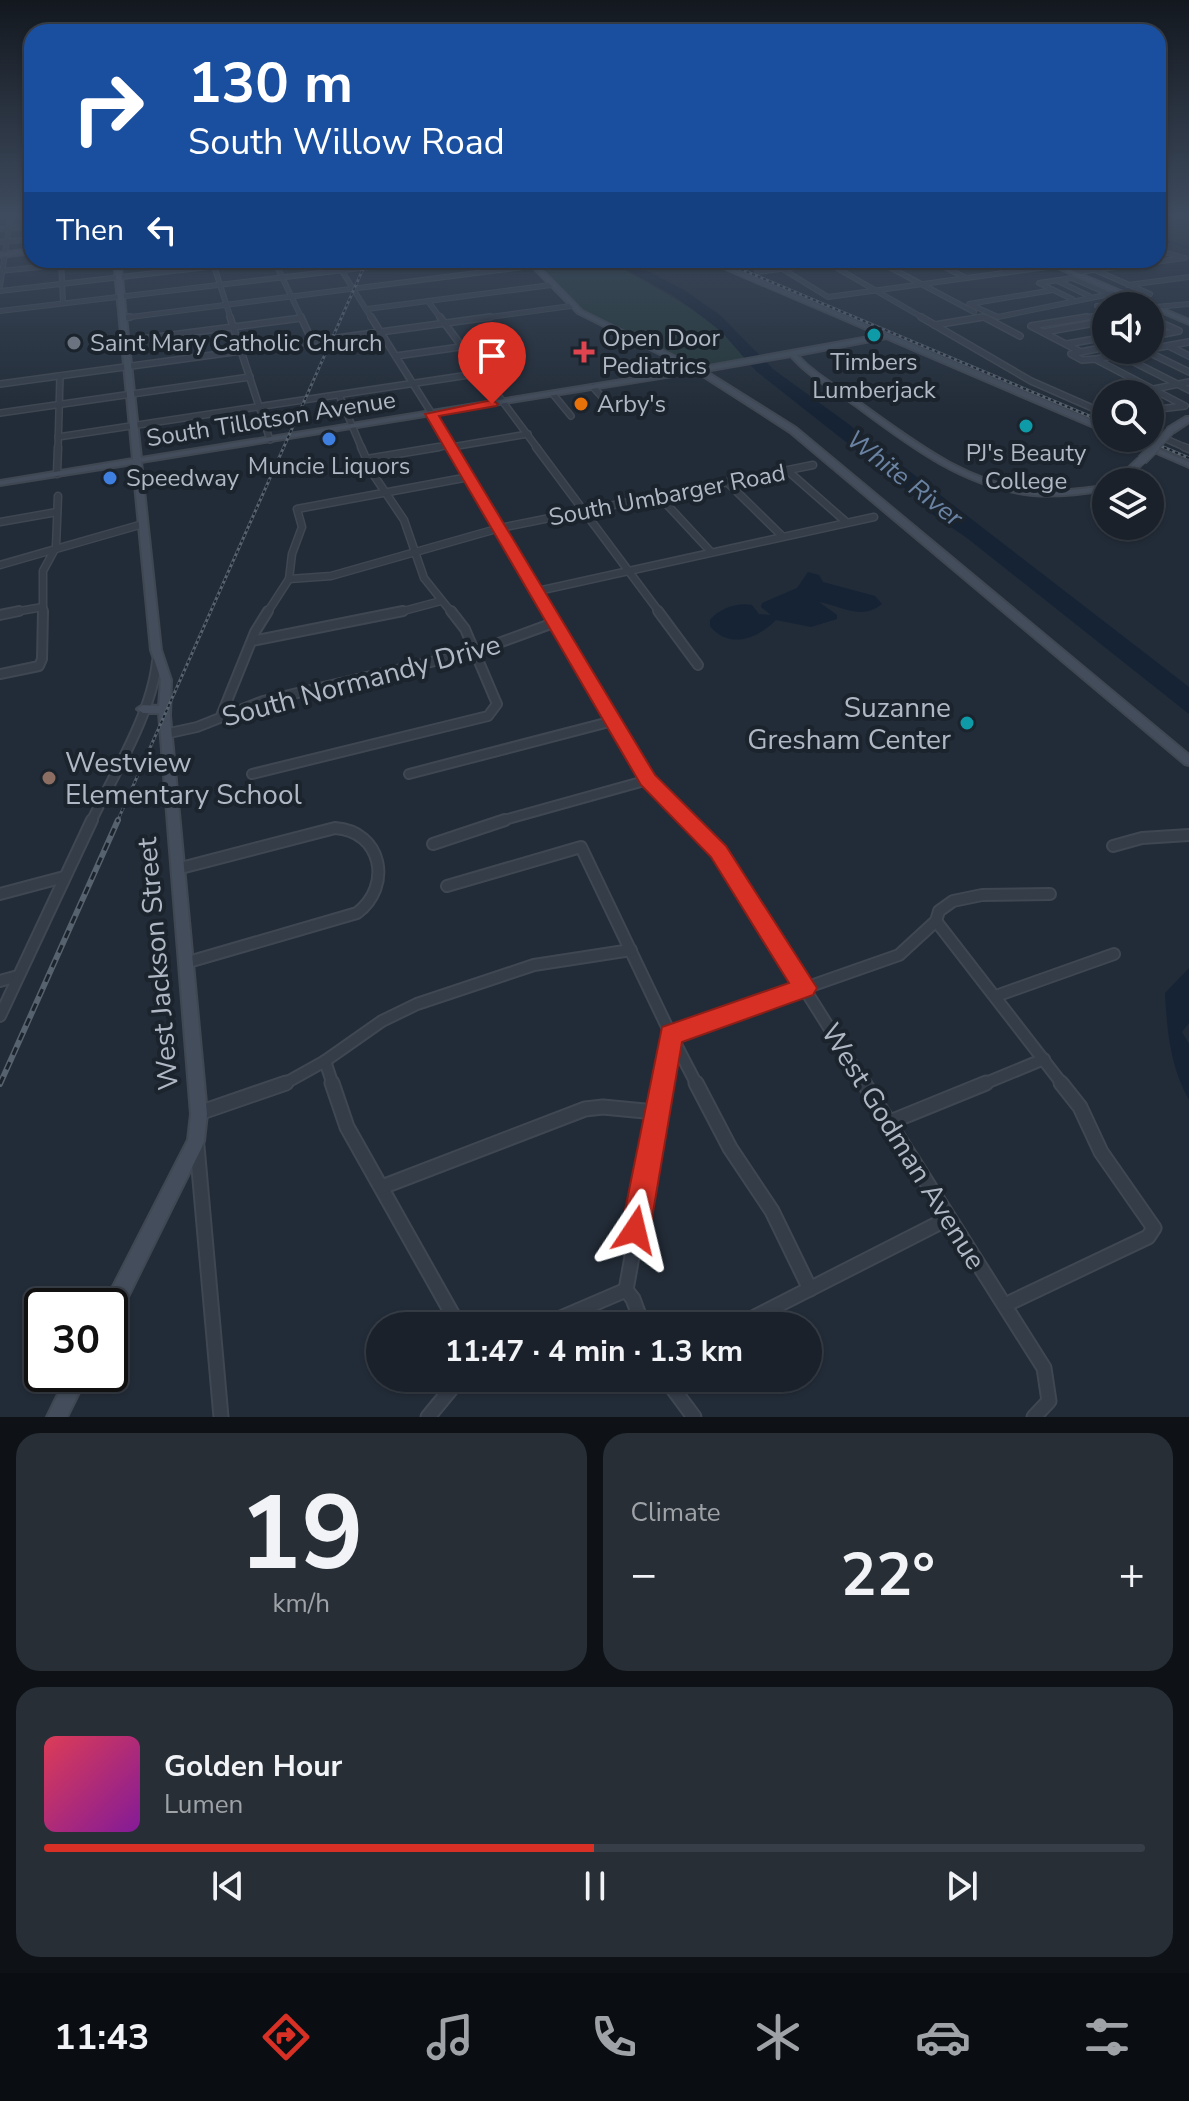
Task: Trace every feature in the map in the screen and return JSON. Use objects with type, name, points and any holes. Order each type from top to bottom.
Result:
[{"type":"main road","name":"West Jackson Street","points":[[119,281],[157,661],[164,670],[167,700],[164,710],[165,734],[199,1114],[196,1141],[122,1288]]},
{"type":"main road","points":[[547,281],[571,306],[599,323],[698,370],[774,416],[833,461],[1189,761]]},
{"type":"main road","points":[[757,281],[1092,423]]},
{"type":"main road","points":[[1092,281],[1120,292]]},
{"type":"main road","points":[[1164,311],[1189,322]]},
{"type":"main road","name":"South Tillotson Avenue","points":[[0,483],[775,358],[886,336]]},
{"type":"main road","points":[[793,355],[932,459],[964,475],[1000,486],[1043,492],[1092,487]]},
{"type":"main road","points":[[793,355],[938,458],[967,473],[1001,483],[1042,489],[1092,487]]},
{"type":"main road","points":[[775,358],[806,366]]},
{"type":"main road","points":[[1138,468],[1189,421]]},
{"type":"main road","points":[[1159,452],[1189,465]]},
{"type":"main road","points":[[1136,468],[1145,461]]},
{"type":"main road","points":[[143,709],[164,710]]},
{"type":"main road","points":[[57,1417],[69,1392]]},
{"type":"street","points":[[0,288],[85,281]]},
{"type":"street","points":[[219,281],[270,440]]},
{"type":"street","points":[[0,311],[250,281]]},
{"type":"street","points":[[284,281],[312,341]]},
{"type":"street","name":"West Godman Avenue","points":[[348,281],[451,446],[648,780],[718,851],[1044,1368],[1049,1401],[1034,1417]]},
{"type":"street","points":[[123,318],[407,281]]},
{"type":"street","points":[[801,281],[827,297],[945,281]]},
{"type":"street","points":[[858,281],[1031,381],[1092,408]]},
{"type":"street","points":[[913,281],[1020,336]]},
{"type":"street","points":[[1055,281],[1039,283],[1074,300]]},
{"type":"street","points":[[1056,281],[1091,297]]},
{"type":"street","points":[[1081,281],[1105,292]]},
{"type":"street","points":[[1119,281],[1145,292]]},
{"type":"street","points":[[1128,285],[1158,281]]},
{"type":"street","points":[[61,284],[63,303]]},
{"type":"street","points":[[367,309],[551,285]]},
{"type":"street","points":[[1053,290],[969,304],[998,317],[1054,308],[1091,297]]},
{"type":"street","points":[[428,301],[698,665]]},
{"type":"street","points":[[1164,306],[1187,303]]},
{"type":"street","points":[[0,384],[571,306]]},
{"type":"street","points":[[1080,351],[1031,326],[1092,315]]},
{"type":"street","points":[[935,325],[983,317]]},
{"type":"street","points":[[126,341],[301,318]]},
{"type":"street","points":[[1043,332],[1092,324]]},
{"type":"street","points":[[1164,324],[1179,331],[1164,335]]},
{"type":"street","points":[[1083,325],[1092,330]]},
{"type":"street","points":[[1063,328],[1088,341]]},
{"type":"street","points":[[1164,336],[1187,332]]},
{"type":"street","points":[[1174,334],[1189,342]]},
{"type":"street","points":[[396,356],[517,339]]},
{"type":"street","points":[[1067,344],[1092,340]]},
{"type":"street","points":[[1164,347],[1189,342]]},
{"type":"street","points":[[1168,346],[1189,356]]},
{"type":"street","points":[[1092,349],[1071,354],[1081,360],[1092,359]]},
{"type":"street","points":[[1164,359],[1189,372]]},
{"type":"street","points":[[1105,364],[1136,380]]},
{"type":"street","points":[[1138,364],[1189,390]]},
{"type":"street","points":[[58,437],[482,373]]},
{"type":"street","points":[[57,474],[60,376]]},
{"type":"street","points":[[0,413],[250,377]]},
{"type":"street","points":[[1164,387],[1189,382]]},
{"type":"street","points":[[593,387],[613,409]]},
{"type":"street","points":[[553,394],[571,416]]},
{"type":"street","points":[[252,774],[427,732],[496,711],[497,704],[465,629],[424,578],[404,520],[383,492],[339,395]]},
{"type":"street","points":[[1164,395],[1185,406],[1164,408]]},
{"type":"street","points":[[367,459],[528,434]]},
{"type":"street","points":[[1164,438],[1189,446]]},
{"type":"street","name":"South Umbarger Road","points":[[289,579],[331,576],[500,528],[813,465]]},
{"type":"street","points":[[788,471],[845,521]]},
{"type":"street","points":[[221,716],[257,627],[289,579],[292,554],[302,527],[297,509],[469,477]]},
{"type":"street","points":[[727,482],[782,536]]},
{"type":"street","points":[[0,674],[39,666],[43,571],[53,552],[58,496]]},
{"type":"street","points":[[659,496],[711,552]]},
{"type":"street","points":[[0,522],[57,512]]},
{"type":"street","points":[[538,591],[874,517]]},
{"type":"street","points":[[0,565],[143,524]]},
{"type":"street","points":[[252,641],[376,619],[441,601]]},
{"type":"street","points":[[0,615],[43,607]]},
{"type":"street","name":"South Normandy Drive","points":[[165,734],[197,727],[263,701],[474,652],[556,622]]},
{"type":"street","points":[[0,1016],[143,709],[155,681],[157,661]]},
{"type":"street","points":[[409,774],[613,721]]},
{"type":"street","points":[[433,844],[492,823],[648,780]]},
{"type":"street","points":[[177,869],[335,828],[357,832],[368,840],[379,887],[373,901],[346,918],[185,963]]},
{"type":"street","points":[[1113,846],[1142,838],[1189,835]]},
{"type":"street","points":[[447,886],[581,847],[671,1035],[730,1148],[777,1220],[810,1289]]},
{"type":"street","points":[[0,894],[64,877]]},
{"type":"street","points":[[671,1035],[899,955],[936,921],[939,911],[964,898],[1050,894]]},
{"type":"street","points":[[936,921],[1080,1107],[1101,1152],[1154,1228],[1148,1237],[1005,1305]]},
{"type":"street","points":[[199,1114],[268,1091],[325,1061],[359,1035],[417,1004],[534,965],[631,950]]},
{"type":"street","points":[[996,996],[1114,954]]},
{"type":"street","points":[[0,981],[18,976]]},
{"type":"street","points":[[638,1312],[626,1290],[671,1035]]},
{"type":"street","points":[[890,1122],[1044,1059]]},
{"type":"street","points":[[325,1061],[347,1127],[451,1312]]},
{"type":"street","points":[[382,1187],[585,1109],[603,1107],[655,1112]]},
{"type":"street","points":[[196,1141],[203,1189],[221,1417]]},
{"type":"street","points":[[765,1312],[949,1218]]},
{"type":"street","points":[[575,1312],[626,1290]]},
{"type":"street","points":[[428,1417],[449,1392]]},
{"type":"street","points":[[675,1392],[694,1417]]},
{"type":"shaded area","points":[[552,281],[644,281],[692,309],[722,332],[746,360],[696,367],[572,303]]},
{"type":"water","name":"White River","points":[[647,281],[667,281],[721,316],[773,369],[1189,687],[1189,714],[967,538],[929,512],[912,494],[756,371],[722,332],[674,296]]},
{"type":"water","points":[[808,572],[819,575],[823,582],[875,596],[882,604],[859,612],[819,602],[837,615],[837,619],[811,627],[776,620],[761,632],[744,639],[726,638],[710,626],[714,616],[734,606],[752,605],[759,614],[771,615],[761,607],[762,603],[797,588]]},
{"type":"water","points":[[1189,968],[1189,1023],[1182,1032],[1189,1044],[1189,1100],[1168,1035],[1165,993]]},
{"type":"railway","points":[[117,822],[358,281]]},
{"type":"railway","points":[[769,281],[1092,417]]},
{"type":"railway","points":[[1164,447],[1189,458]]},
{"type":"railway","points":[[0,1084],[118,820]]},
{"type":"place","name":"Timbers Lumberjack","points":[[874,335]]},
{"type":"place","name":"Saint Mary Catholic Church","points":[[74,343]]},
{"type":"place","name":"Open Door Pediatrics","points":[[584,352]]},
{"type":"place","name":"Arby's","points":[[581,404]]},
{"type":"place","name":"PJ's Beauty College","points":[[1026,426]]},
{"type":"place","name":"Muncie Liquors","points":[[329,439]]},
{"type":"place","name":"Speedway","points":[[110,478]]},
{"type":"place","name":"Suzanne Gresham Center","points":[[967,723]]},
{"type":"place","name":"Westview Elementary School","points":[[49,778]]},
{"type":"route","points":[[492,404],[431,414],[648,780],[715,847],[805,988],[671,1035],[635,1230]]}]
